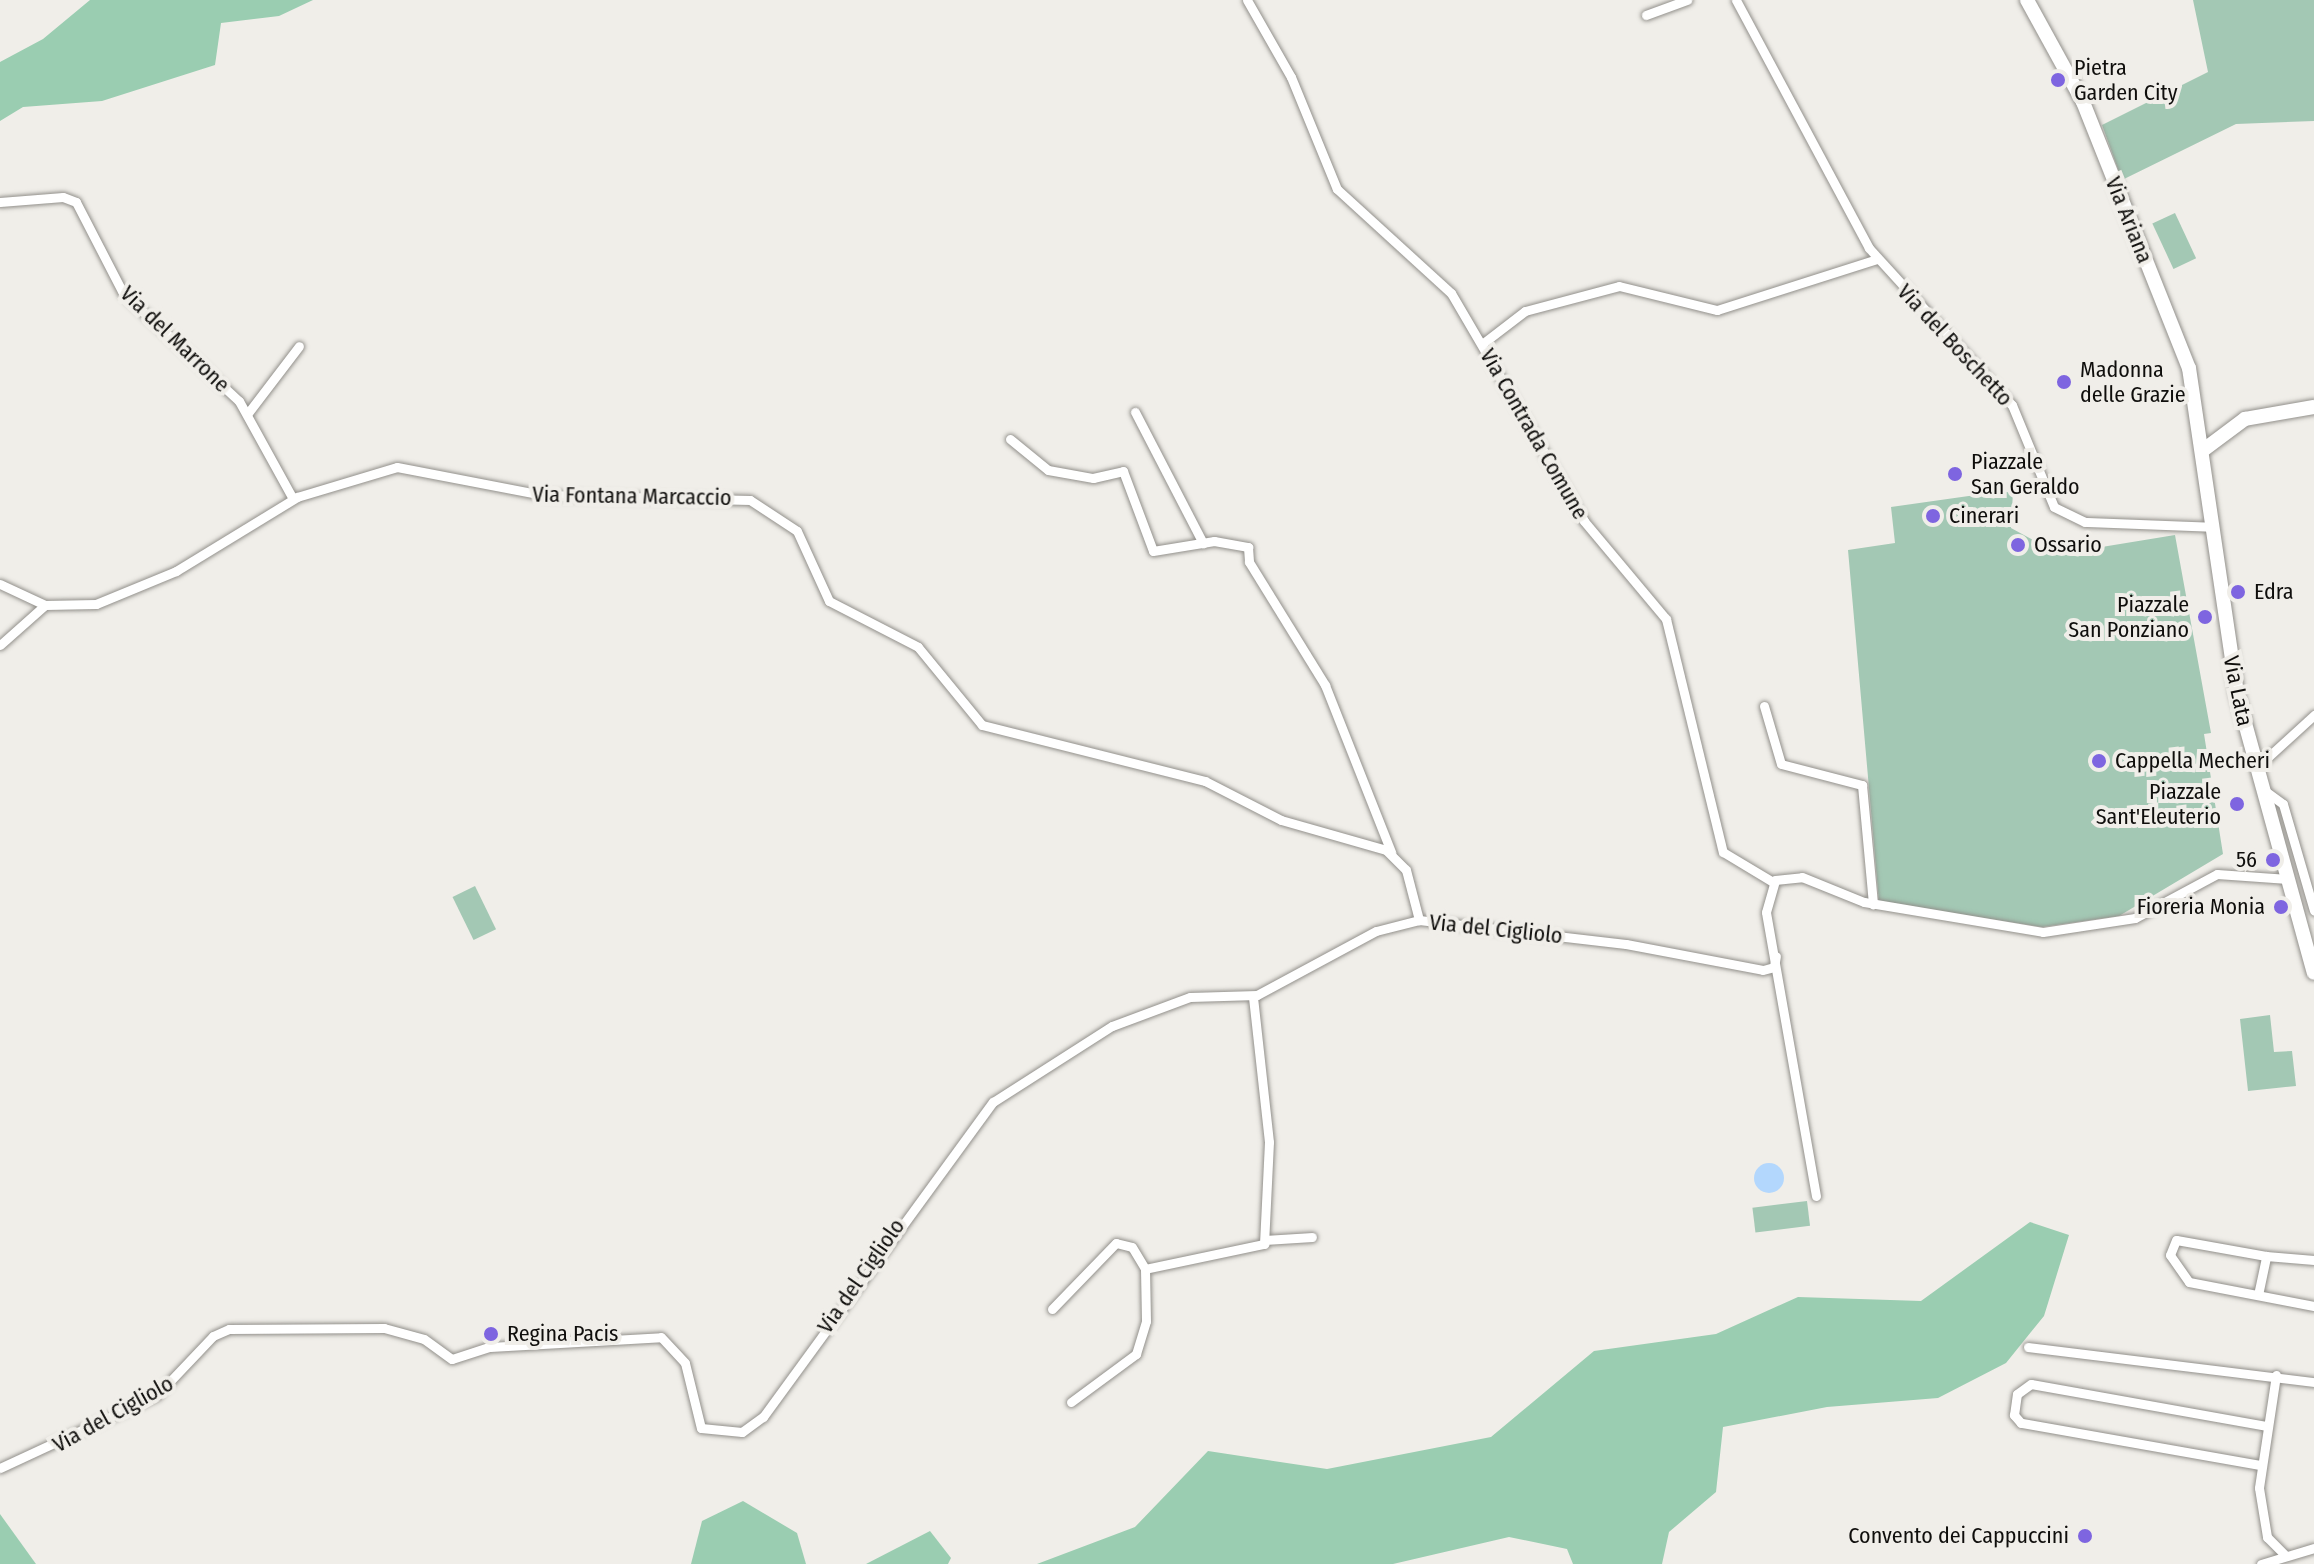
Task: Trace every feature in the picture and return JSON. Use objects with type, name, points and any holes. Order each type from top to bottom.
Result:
[{"type":"main road","name":"Via Ariana","points":[[2027,0],[2083,102],[2185,354],[2202,451]]},
{"type":"main road","points":[[2202,451],[2245,419],[2314,407]]},
{"type":"main road","name":"Via Lata","points":[[2202,451],[2232,668],[2261,788],[2314,973]]},
{"type":"street","name":"Via Contrada Comune","points":[[1247,0],[1297,90],[1337,189],[1448,289],[1584,521],[1666,619],[1723,852],[1773,882]]},
{"type":"street","points":[[1646,15],[1687,0]]},
{"type":"street","name":"Via del Boschetto","points":[[1736,0],[1877,259],[2012,405],[2058,511],[2085,522],[2213,527]]},
{"type":"street","name":"Via del Marrone","points":[[0,202],[76,202],[125,296],[248,413],[293,499]]},
{"type":"street","points":[[1482,344],[1525,311],[1619,286],[1713,311],[1877,259]]},
{"type":"street","points":[[248,413],[299,346]]},
{"type":"street","points":[[1135,412],[1203,543]]},
{"type":"street","points":[[1010,439],[1048,470],[1093,478],[1123,471],[1153,551],[1203,543],[1250,549],[1249,562],[1325,685],[1391,852],[1406,870],[1419,920]]},
{"type":"street","name":"Via Fontana Marcaccio","points":[[0,584],[45,605],[86,607],[153,582],[293,499],[413,466],[543,495],[754,501],[797,531],[829,601],[918,647],[982,725],[1205,781],[1281,820],[1391,852]]},
{"type":"street","points":[[0,645],[45,605]]},
{"type":"street","points":[[1764,706],[1781,764],[1862,785],[1873,904]]},
{"type":"street","points":[[2256,768],[2314,715]]},
{"type":"street","points":[[2261,788],[2282,800],[2314,911]]},
{"type":"street","points":[[1816,1196],[1765,904],[1773,882],[1802,877],[1873,904],[2051,931],[2139,917],[2217,874],[2288,879]]},
{"type":"street","points":[[2307,886],[2314,898]]},
{"type":"street","name":"Via del Cigliolo","points":[[0,1468],[157,1395],[214,1334],[245,1329],[384,1328],[424,1339],[452,1359],[490,1347],[661,1337],[684,1360],[701,1428],[746,1430],[995,1100],[1090,1037],[1142,1014],[1202,995],[1253,996],[1376,931],[1419,920],[1638,946],[1763,970],[1774,967],[1776,956]]},
{"type":"street","points":[[1145,1269],[1256,1250],[1265,1240],[1269,1137],[1253,996]]},
{"type":"street","points":[[1265,1240],[1312,1237]]},
{"type":"street","points":[[2314,1260],[2266,1256],[2174,1240],[2171,1261],[2184,1279],[2314,1306]]},
{"type":"street","points":[[1052,1309],[1116,1243],[1132,1247],[1145,1269],[1145,1325],[1136,1354],[1071,1402]]},
{"type":"street","points":[[2258,1295],[2266,1256]]},
{"type":"street","points":[[2028,1347],[2133,1365],[2188,1361],[2314,1382]]},
{"type":"street","points":[[2276,1375],[2260,1465],[2266,1533],[2286,1556]]},
{"type":"street","points":[[2260,1465],[2021,1423],[2014,1415],[2017,1394],[2031,1384],[2267,1426]]},
{"type":"street","points":[[2261,1564],[2314,1548]]},
{"type":"green space","points":[[90,0],[313,0],[279,16],[221,23],[215,65],[102,101],[23,107],[0,121],[0,62],[43,39]]},
{"type":"green space","points":[[2193,0],[2314,0],[2314,121],[2236,124],[2122,180],[2102,125],[2208,72]]},
{"type":"green space","points":[[2175,213],[2196,258],[2173,269],[2152,224]]},
{"type":"green space","points":[[2013,492],[2011,528],[2059,554],[2175,535],[2211,733],[2204,734],[2223,854],[2119,916],[2042,927],[1879,902],[1848,550],[1895,543],[1891,507]]},
{"type":"green space","points":[[475,886],[496,929],[474,940],[453,897]]},
{"type":"green space","points":[[2270,1015],[2274,1052],[2292,1051],[2296,1086],[2248,1091],[2240,1019]]},
{"type":"green space","points":[[1807,1201],[1810,1226],[1755,1233],[1752,1208]]},
{"type":"green space","points":[[2030,1222],[2069,1235],[2044,1316],[2006,1363],[1938,1398],[1827,1407],[1723,1427],[1716,1492],[1669,1532],[1662,1564],[1573,1564],[1567,1549],[1509,1537],[1393,1564],[1037,1564],[1135,1527],[1208,1451],[1327,1469],[1491,1437],[1594,1351],[1716,1334],[1798,1297],[1921,1301]]},
{"type":"green space","points":[[743,1501],[797,1533],[806,1564],[691,1564],[702,1521]]},
{"type":"green space","points":[[0,1514],[36,1564],[0,1564]]},
{"type":"green space","points":[[930,1531],[951,1558],[948,1564],[866,1564]]},
{"type":"water","points":[[1769,1163],[1775,1164],[1783,1172],[1783,1184],[1775,1192],[1769,1193],[1763,1192],[1755,1184],[1754,1178],[1755,1172],[1763,1164]]},
{"type":"place","name":"Pietra Garden City","points":[[2058,80]]},
{"type":"place","name":"Madonna delle Grazie","points":[[2064,382]]},
{"type":"place","name":"Piazzale San Geraldo","points":[[1955,474]]},
{"type":"place","name":"Cinerari","points":[[1933,516]]},
{"type":"place","name":"Ossario","points":[[2018,545]]},
{"type":"place","name":"Edra","points":[[2238,592]]},
{"type":"place","name":"Piazzale San Ponziano","points":[[2205,617]]},
{"type":"place","name":"Cappella Mecheri","points":[[2099,761]]},
{"type":"place","name":"Piazzale Sant'Eleuterio","points":[[2237,804]]},
{"type":"place","name":"56","points":[[2273,860]]},
{"type":"place","name":"Fioreria Monia","points":[[2281,907]]},
{"type":"place","name":"Regina Pacis","points":[[491,1334]]},
{"type":"place","name":"Convento dei Cappuccini","points":[[2085,1536]]}]
